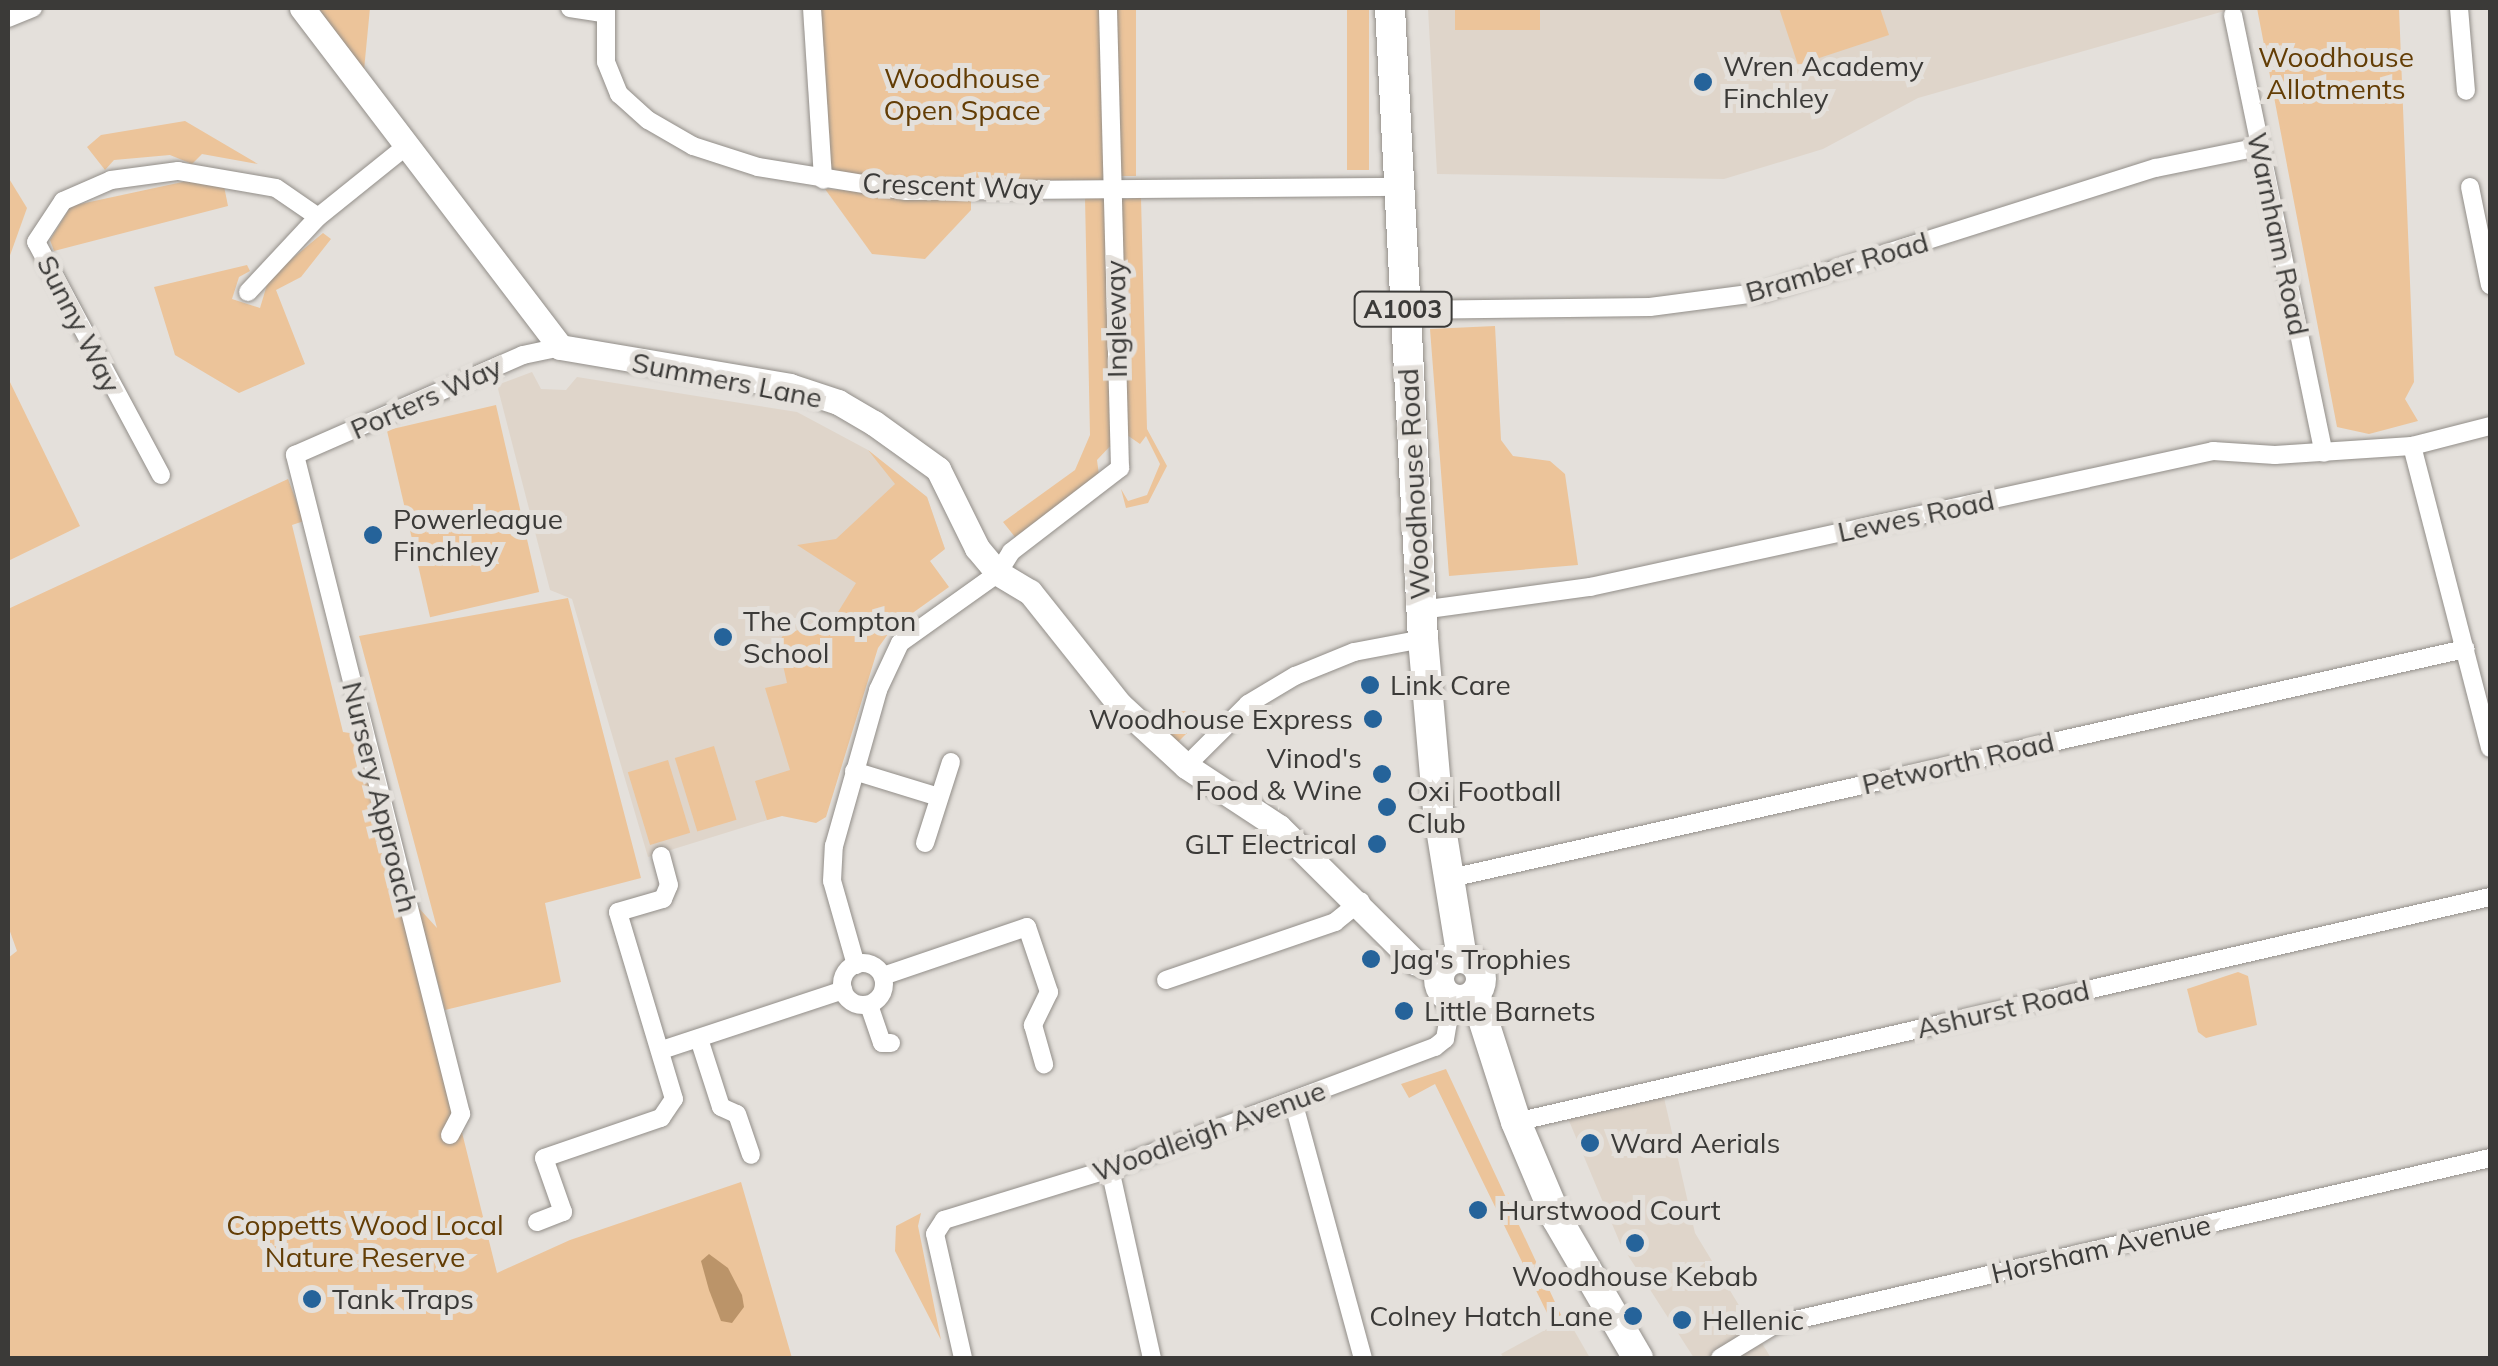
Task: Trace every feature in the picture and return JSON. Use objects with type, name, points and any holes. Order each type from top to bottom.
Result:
[{"type":"main road","name":"Woodhouse Road","points":[[1390,8],[1422,625],[1451,878],[1457,980],[1557,1219],[1638,1358]]},
{"type":"street","points":[[8,18],[34,8]]},
{"type":"street","points":[[302,8],[560,347]]},
{"type":"street","points":[[570,8],[604,10]]},
{"type":"street","points":[[812,8],[823,180]]},
{"type":"street","name":"Ingleway","points":[[998,573],[1011,552],[1120,468],[1108,8]]},
{"type":"street","points":[[2458,8],[2466,91]]},
{"type":"street","name":"Crescent Way","points":[[604,10],[606,62],[619,94],[648,120],[710,151],[823,180],[906,190],[1398,187]]},
{"type":"street","name":"Warnham Road","points":[[2233,14],[2324,453]]},
{"type":"street","points":[[248,292],[318,217],[406,147]]},
{"type":"street","name":"Bramber Road","points":[[1403,310],[1650,307],[1764,292],[2156,168],[2259,147]]},
{"type":"street","name":"Sunny Way","points":[[161,474],[36,242],[63,201],[111,180],[178,171],[276,188],[318,217]]},
{"type":"street","points":[[2470,187],[2490,285]]},
{"type":"street","name":"Porters Way","points":[[295,455],[524,355],[560,347]]},
{"type":"street","name":"Summers Lane","points":[[560,347],[790,386],[838,402],[938,469],[978,548],[998,573],[1030,592],[1120,705],[1186,766],[1279,827],[1360,902],[1416,962],[1457,980]]},
{"type":"street","name":"Lewes Road","points":[[1186,766],[1248,704],[1295,676],[1422,625],[2213,451],[2324,453],[2412,446],[2490,426]]},
{"type":"street","points":[[2412,446],[2490,748]]},
{"type":"street","name":"Nursery Approach","points":[[295,455],[462,1114],[450,1134]]},
{"type":"street","points":[[856,964],[832,881],[834,846],[878,690],[900,643],[998,573]]},
{"type":"street","name":"Petworth Road","points":[[1451,878],[2465,649]]},
{"type":"street","points":[[925,843],[951,762]]},
{"type":"street","points":[[854,770],[938,797]]},
{"type":"street","points":[[537,1222],[563,1212],[544,1158],[668,1110],[674,1099],[618,912],[663,899],[670,885],[661,856]]},
{"type":"street","name":"Ashurst Road","points":[[1516,1122],[2490,897]]},
{"type":"street","points":[[1166,980],[1336,922],[1360,902]]},
{"type":"street","points":[[883,976],[1027,927],[1048,992],[1033,1025],[1044,1064]]},
{"type":"street","points":[[856,964],[872,965],[883,976],[883,992],[869,1004],[853,1003],[844,990],[844,978],[856,964]]},
{"type":"street","name":"Woodleigh Avenue","points":[[963,1358],[935,1234],[944,1220],[1110,1169],[1435,1047],[1445,1039],[1457,980]]},
{"type":"street","points":[[662,1050],[700,1042],[844,990]]},
{"type":"street","points":[[869,1004],[882,1043],[890,1043]]},
{"type":"street","points":[[700,1042],[721,1107],[738,1114],[752,1156]]},
{"type":"street","points":[[1293,1101],[1362,1358]]},
{"type":"street","name":"Horsham Avenue","points":[[1720,1358],[1774,1325],[2490,1158]]},
{"type":"street","points":[[1110,1169],[1152,1358]]},
{"type":"shaded area","name":"Wren Academy Finchley","points":[[1428,8],[2235,8],[1918,98],[1823,149],[1724,179],[1437,174]]},
{"type":"shaded area","name":"The Compton School","points":[[532,372],[541,389],[566,390],[577,377],[797,412],[868,450],[927,497],[945,549],[929,536],[870,605],[819,804],[648,857],[572,599],[550,590],[497,385]]},
{"type":"shaded area","points":[[1662,1089],[1695,1233],[1771,1358],[1694,1358],[1620,1243],[1567,1116]]},
{"type":"shaded area","points":[[709,1254],[728,1268],[742,1295],[744,1307],[732,1323],[721,1321],[709,1290],[701,1261]]},
{"type":"shaded area","points":[[1567,1318],[1590,1358],[1504,1358],[1501,1354]]},
{"type":"green space","points":[[319,8],[370,8],[364,70],[323,15]]},
{"type":"green space","name":"Woodhouse Open Space","points":[[817,8],[1100,8],[1106,180],[898,182],[836,175],[826,163]]},
{"type":"green space","points":[[1117,8],[1136,8],[1136,176],[1117,176]]},
{"type":"green space","points":[[1347,8],[1369,8],[1369,170],[1347,170]]},
{"type":"green space","points":[[1455,8],[1540,8],[1540,30],[1455,30]]},
{"type":"green space","points":[[1779,8],[1880,8],[1889,35],[1798,65]]},
{"type":"green space","name":"Woodhouse Allotments","points":[[2257,8],[2399,8],[2414,382],[2405,399],[2418,421],[2369,434],[2337,427]]},
{"type":"green space","points":[[185,121],[258,164],[202,154],[192,164],[170,155],[114,160],[105,170],[87,147],[101,135]]},
{"type":"green space","points":[[8,177],[27,208],[8,261]]},
{"type":"green space","points":[[187,181],[223,181],[228,206],[54,251],[50,240],[71,206]]},
{"type":"green space","points":[[825,189],[971,198],[971,210],[925,259],[872,254]]},
{"type":"green space","points":[[1108,196],[1115,441],[1097,460],[1099,475],[1015,537],[1003,522],[1075,470],[1090,435],[1085,198]]},
{"type":"green space","points":[[1141,198],[1147,429],[1167,466],[1148,503],[1126,508],[1121,489],[1128,501],[1147,495],[1160,464],[1146,436],[1140,444],[1127,435],[1120,199]]},
{"type":"green space","points":[[323,233],[331,239],[301,277],[276,290],[305,364],[239,393],[175,355],[154,287],[247,265],[250,271],[239,277],[232,299],[260,308],[269,278]]},
{"type":"green space","points":[[1495,326],[1501,440],[1513,456],[1550,461],[1565,474],[1578,565],[1449,576],[1430,329]]},
{"type":"green space","points":[[8,378],[80,526],[8,561]]},
{"type":"green space","points":[[496,405],[539,592],[430,617],[387,430]]},
{"type":"green space","points":[[868,450],[927,497],[945,549],[930,561],[949,587],[893,627],[878,648],[826,817],[816,823],[782,816],[767,820],[755,781],[790,770],[765,688],[787,683],[778,643],[784,634],[813,626],[825,633],[856,583],[797,545],[836,539],[895,484]]},
{"type":"green space","name":"Coppetts Wood Local Nature Reserve","points":[[288,479],[304,521],[292,525],[343,732],[363,735],[497,1273],[570,1240],[741,1182],[792,1358],[8,1358],[8,958],[17,951],[8,926],[8,609]]},
{"type":"green space","points":[[568,598],[641,878],[545,903],[561,982],[445,1010],[417,906],[437,928],[359,636]]},
{"type":"green space","points":[[1210,710],[1177,743],[1145,713]]},
{"type":"green space","points":[[714,746],[737,820],[697,832],[675,758]]},
{"type":"green space","points":[[668,760],[690,833],[650,845],[628,772]]},
{"type":"green space","points":[[2238,972],[2248,976],[2257,1025],[2206,1038],[2198,1032],[2187,989]]},
{"type":"green space","points":[[1446,1069],[1561,1315],[1551,1321],[1435,1084],[1409,1098],[1401,1084]]},
{"type":"green space","points":[[921,1213],[918,1226],[941,1340],[895,1251],[896,1226]]},
{"type":"place","name":"Wren Academy Finchley","points":[[1703,82]]},
{"type":"place","name":"Powerleague Finchley","points":[[373,535]]},
{"type":"place","name":"The Compton School","points":[[723,637]]},
{"type":"place","name":"Link Care","points":[[1370,685]]},
{"type":"place","name":"Woodhouse Express","points":[[1373,719]]},
{"type":"place","name":"Vinod's Food & Wine","points":[[1382,774]]},
{"type":"place","name":"Oxi Football Club","points":[[1387,807]]},
{"type":"place","name":"GLT Electrical","points":[[1377,844]]},
{"type":"place","name":"Jag's Trophies","points":[[1371,959]]},
{"type":"place","name":"Little Barnets","points":[[1404,1011]]},
{"type":"place","name":"Ward Aerials","points":[[1590,1143]]},
{"type":"place","name":"Hurstwood Court","points":[[1478,1210]]},
{"type":"place","name":"Woodhouse Kebab","points":[[1635,1243]]},
{"type":"place","name":"Tank Traps","points":[[312,1299]]},
{"type":"place","name":"Colney Hatch Lane","points":[[1633,1316]]},
{"type":"place","name":"Hellenic","points":[[1682,1320]]}]
